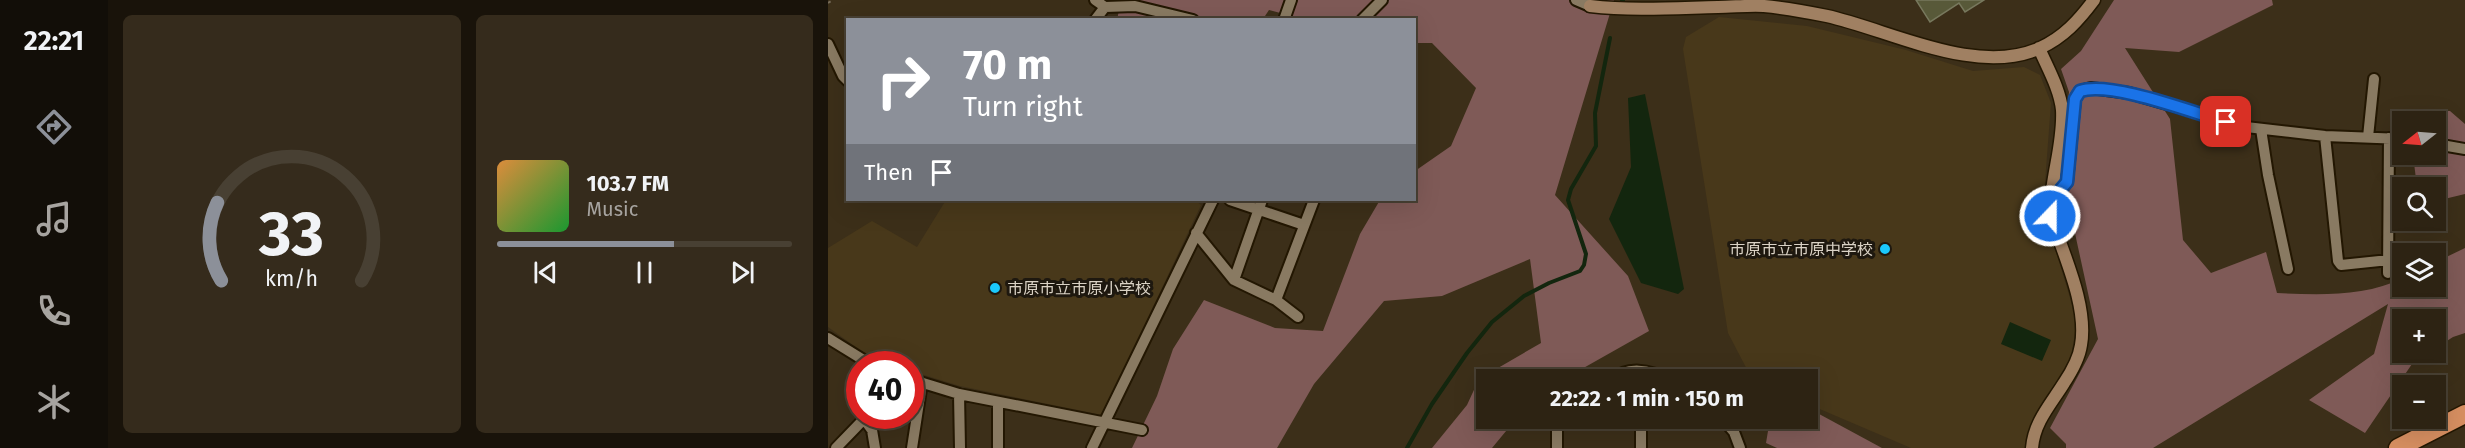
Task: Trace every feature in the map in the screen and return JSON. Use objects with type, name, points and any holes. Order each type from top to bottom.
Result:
[{"type":"highway","points":[[2398,448],[2465,414]]},
{"type":"street","points":[[1095,0],[1105,7],[1135,6],[1185,18]]},
{"type":"street","points":[[1285,18],[1291,0]]},
{"type":"street","points":[[1364,18],[1382,0]]},
{"type":"street","points":[[1576,0],[1590,6],[1623,9],[1763,6],[1827,16],[1971,55],[1993,57],[2019,54],[2040,48],[2078,23],[2094,0]]},
{"type":"street","points":[[1097,18],[1105,7]]},
{"type":"street","points":[[828,44],[846,79]]},
{"type":"street","points":[[2032,448],[2043,414],[2073,367],[2081,344],[2082,318],[2050,216],[2062,110],[2040,48]]},
{"type":"street","points":[[2368,137],[2374,79]]},
{"type":"street","points":[[2050,202],[2067,182],[2075,99],[2080,91],[2091,88],[2129,93],[2246,127],[2325,136],[2392,138]]},
{"type":"street","points":[[2262,129],[2268,175],[2288,269]]},
{"type":"street","points":[[2325,136],[2338,261],[2341,265],[2390,260]]},
{"type":"street","points":[[2388,273],[2390,260],[2389,138]]},
{"type":"street","points":[[2446,146],[2465,149]]},
{"type":"street","points":[[1092,448],[1212,201]]},
{"type":"street","points":[[1236,201],[1261,205],[1304,225]]},
{"type":"street","points":[[1276,300],[1314,201]]},
{"type":"street","points":[[1234,280],[1261,205]]},
{"type":"street","points":[[1196,232],[1234,280],[1276,300],[1298,317]]},
{"type":"street","points":[[828,338],[849,351]]},
{"type":"street","points":[[924,384],[959,394],[1102,424],[1142,430]]},
{"type":"street","points":[[959,394],[960,448]]},
{"type":"street","points":[[998,402],[998,448]]},
{"type":"street","points":[[836,448],[854,429]]},
{"type":"street","points":[[872,429],[875,448]]},
{"type":"street","points":[[912,448],[915,429]]},
{"type":"street","points":[[1557,429],[1557,448]]},
{"type":"street","points":[[1641,429],[1641,448]]},
{"type":"street","points":[[1731,429],[1740,448]]},
{"type":"path","points":[[828,3],[833,0]]},
{"type":"shaded area","points":[[1121,0],[1614,0],[1555,195],[1628,276],[1649,331],[1582,369],[1496,369],[1541,343],[1530,259],[1442,296],[1384,301],[1314,384],[1277,448],[1132,448],[1157,396],[1173,349],[1204,300],[1275,328],[1323,331],[1360,234],[1379,201],[1416,201],[1416,170],[1451,146],[1476,88],[1432,43],[1416,43],[1416,18],[1299,18],[1269,10],[1264,18],[1117,18]]},
{"type":"shaded area","points":[[2114,0],[2272,0],[2273,5],[2179,52],[2125,48],[2170,119],[2183,240],[2211,273],[2266,252],[2277,293],[2357,292],[2392,282],[2392,297],[2446,297],[2446,257],[2465,248],[2465,333],[2446,342],[2446,309],[2392,309],[2392,363],[2414,363],[2405,375],[2392,375],[2392,393],[2365,433],[2309,400],[2374,354],[2388,304],[2153,448],[2066,448],[2066,444],[2050,428],[2098,339],[2061,169],[2069,92],[2061,69],[2081,51]]},
{"type":"shaded area","name":"市原市立市原中学校","points":[[1719,17],[1807,26],[1906,50],[1973,71],[2024,67],[2040,75],[2051,103],[2043,209],[2077,321],[2070,363],[2033,420],[2026,448],[1911,448],[1818,408],[1818,369],[1747,369],[1728,333],[1683,49],[1686,37]]},
{"type":"shaded area","points":[[1645,94],[1684,289],[1678,294],[1641,283],[1609,219],[1631,167],[1628,98]]},
{"type":"shaded area","points":[[2422,110],[2450,111],[2465,124],[2465,194],[2446,199],[2446,177],[2416,177],[2414,165],[2446,165],[2446,111]]},
{"type":"shaded area","name":"市原市立市原小学校","points":[[945,201],[1196,201],[1201,205],[1102,415],[960,386],[924,375],[924,351],[861,351],[828,327],[828,248],[872,221],[917,247]]},
{"type":"shaded area","points":[[2010,322],[2051,340],[2042,361],[2001,344]]},
{"type":"shaded area","points":[[1476,386],[1476,429],[1508,429],[1492,448],[1432,448],[1467,405]]},
{"type":"shaded area","points":[[1818,413],[1882,448],[1777,448],[1766,443],[1768,429],[1818,429]]},
{"type":"building","points":[[1916,0],[1984,0],[1965,12],[1959,3],[1930,22]]},
{"type":"waterway","points":[[1407,448],[1432,404],[1467,353],[1492,322],[1524,296],[1580,271],[1584,265],[1586,254],[1568,200],[1571,189],[1596,146],[1595,113],[1610,38]]},
{"type":"place","name":"市原市立市原中学校","points":[[1885,249]]},
{"type":"place","name":"市原市立市原小学校","points":[[995,288]]},
{"type":"route","points":[[2050,216],[2050,202],[2067,182],[2075,99],[2080,91],[2091,88],[2129,93],[2226,122]]}]
